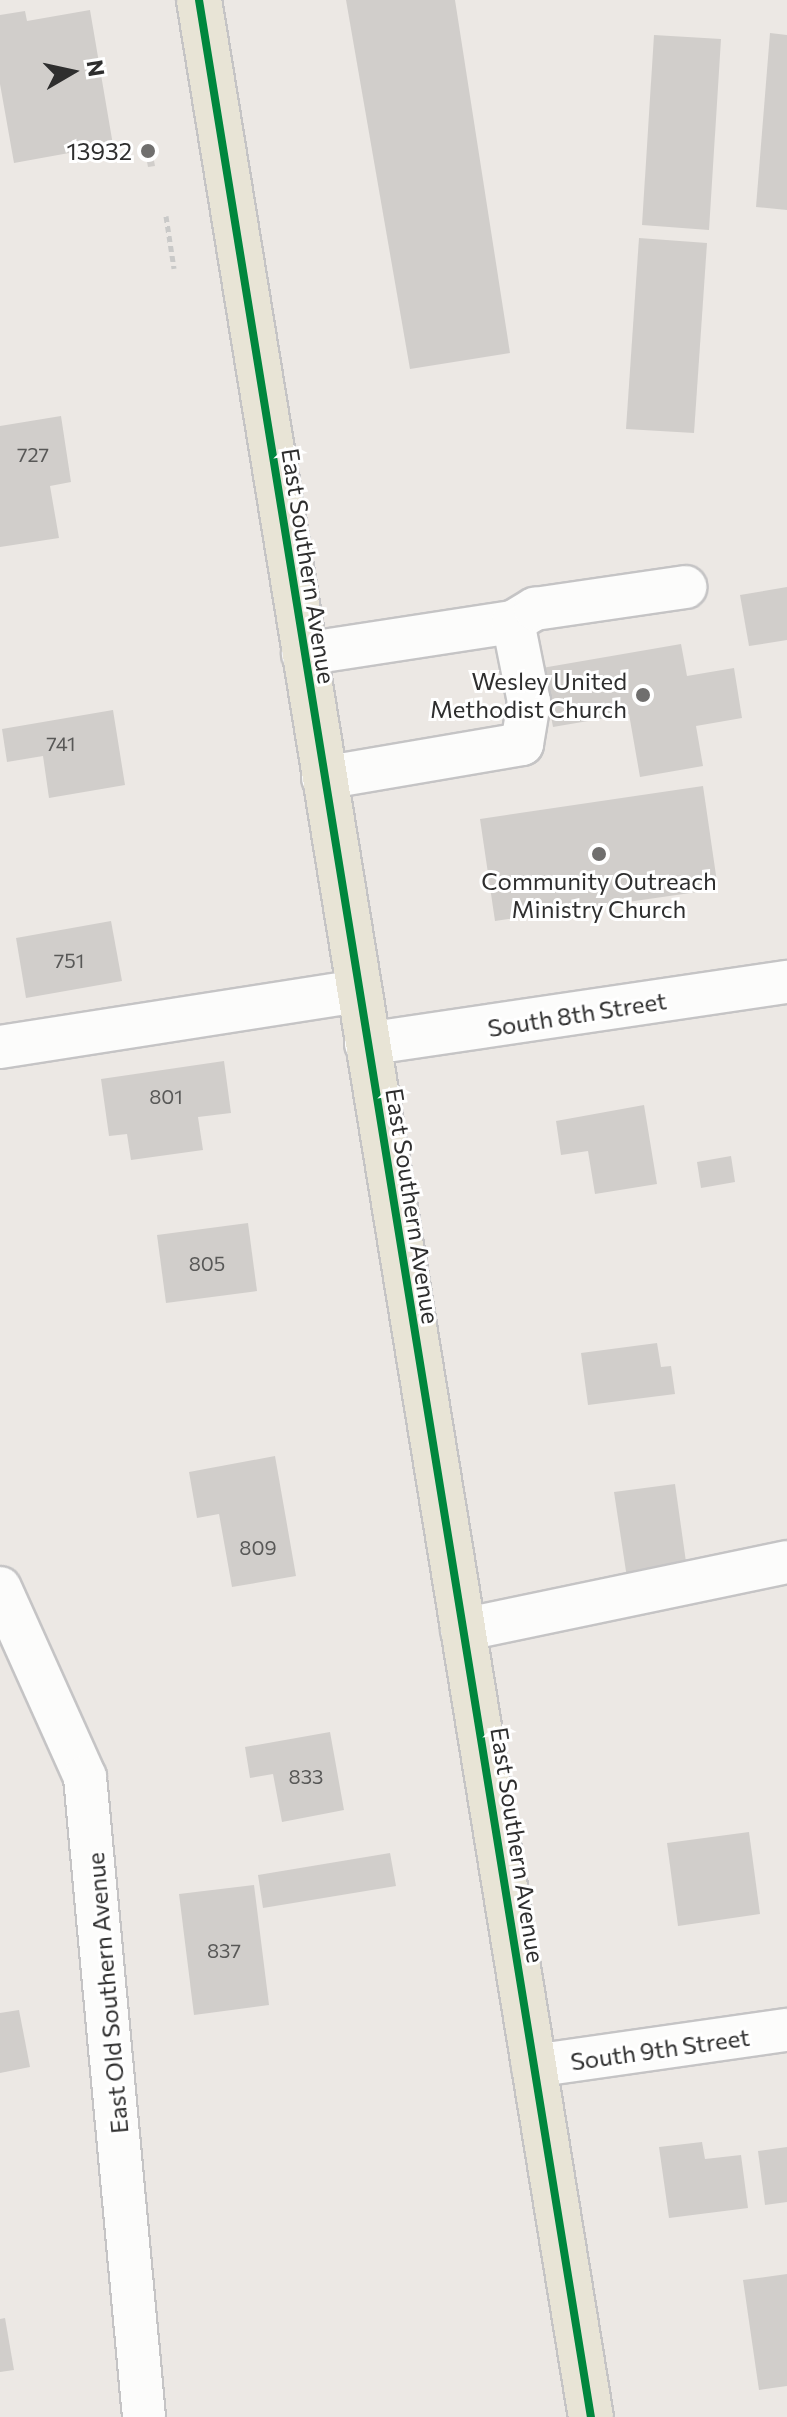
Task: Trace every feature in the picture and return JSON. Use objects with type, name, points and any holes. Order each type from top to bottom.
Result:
[{"type":"main road","name":"East Southern Avenue","points":[[199,0],[357,991],[591,2417]]},
{"type":"street","points":[[303,654],[513,622],[535,609],[685,587]]},
{"type":"street","points":[[323,778],[522,744],[529,702],[513,622]]},
{"type":"street","name":"South 8th Street","points":[[366,1044],[787,982]]},
{"type":"street","points":[[0,1047],[357,991]]},
{"type":"street","points":[[462,1630],[787,1562]]},
{"type":"street","name":"East Old Southern Avenue","points":[[0,1588],[85,1777],[133,2415]]},
{"type":"street","name":"South 9th Street","points":[[533,2066],[787,2030]]},
{"type":"path","points":[[166,216],[174,268]]},
{"type":"building","points":[[346,0],[455,0],[510,353],[410,369]]},
{"type":"building","points":[[90,10],[113,145],[14,163],[0,84],[0,15],[25,11],[27,21]]},
{"type":"building","points":[[770,33],[787,35],[787,210],[756,207]]},
{"type":"building","points":[[654,35],[721,39],[709,230],[642,225]]},
{"type":"building","points":[[151,144],[155,166],[148,167],[144,145]]},
{"type":"building","points":[[639,238],[707,243],[694,433],[626,429]]},
{"type":"building","points":[[61,416],[71,482],[50,486],[59,538],[0,547],[0,426]]},
{"type":"building","points":[[787,587],[787,640],[749,646],[740,595]]},
{"type":"building","name":"Wesley United Methodist Church","points":[[681,644],[687,676],[734,668],[742,718],[696,726],[703,766],[640,777],[629,714],[553,727],[542,668]]},
{"type":"building","points":[[113,710],[125,785],[49,798],[43,756],[7,762],[2,729]]},
{"type":"building","name":"Community Outreach Ministry Church","points":[[703,786],[718,889],[495,921],[480,819]]},
{"type":"building","points":[[111,921],[122,981],[26,998],[16,938]]},
{"type":"building","points":[[224,1061],[231,1113],[198,1117],[203,1150],[131,1160],[127,1134],[109,1136],[101,1079]]},
{"type":"building","points":[[644,1105],[657,1184],[595,1194],[588,1151],[561,1155],[556,1121]]},
{"type":"building","points":[[731,1156],[735,1182],[701,1188],[697,1162]]},
{"type":"building","points":[[248,1223],[257,1291],[166,1303],[157,1235]]},
{"type":"building","points":[[657,1343],[661,1367],[671,1366],[675,1394],[588,1405],[581,1353]]},
{"type":"building","points":[[275,1456],[296,1576],[232,1587],[219,1514],[197,1518],[189,1472]]},
{"type":"building","points":[[675,1484],[687,1569],[627,1578],[614,1492]]},
{"type":"building","points":[[330,1732],[344,1810],[282,1822],[273,1774],[250,1778],[245,1747]]},
{"type":"building","points":[[749,1832],[760,1914],[678,1926],[667,1843]]},
{"type":"building","points":[[390,1853],[396,1886],[263,1908],[258,1875]]},
{"type":"building","points":[[254,1885],[269,2005],[194,2015],[179,1894]]},
{"type":"building","points":[[19,2010],[30,2067],[0,2073],[0,2013]]},
{"type":"building","points":[[702,2142],[705,2159],[741,2155],[748,2208],[669,2218],[659,2147]]},
{"type":"building","points":[[787,2147],[787,2202],[765,2205],[758,2151]]},
{"type":"building","points":[[787,2274],[787,2386],[759,2390],[743,2280]]},
{"type":"building","points":[[5,2318],[14,2370],[0,2372],[0,2319]]},
{"type":"cycle path","points":[[199,0],[591,2417]]},
{"type":"place","name":"13932","points":[[148,151]]},
{"type":"place","name":"Wesley United Methodist Church","points":[[643,695]]},
{"type":"place","name":"Community Outreach Ministry Church","points":[[599,854]]}]
